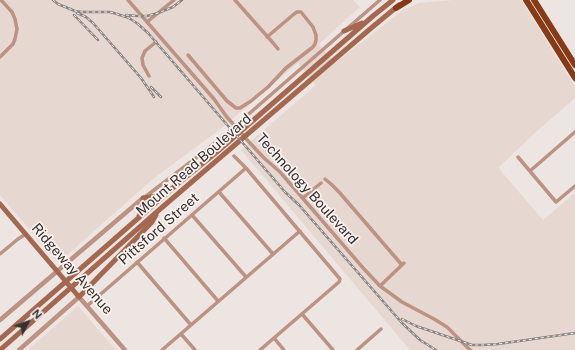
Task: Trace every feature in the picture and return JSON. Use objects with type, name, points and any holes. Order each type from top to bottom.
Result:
[{"type":"highway","points":[[396,8],[409,0]]},
{"type":"highway","points":[[526,0],[575,78]]},
{"type":"highway","points":[[537,1],[575,65]]},
{"type":"main road","name":"Mount Read Boulevard","points":[[0,339],[139,217],[393,0]]},
{"type":"main road","name":"Mount Read Boulevard","points":[[0,350],[159,210],[370,29],[406,0]]},
{"type":"main road","points":[[344,31],[373,16]]},
{"type":"main road","points":[[139,217],[142,210],[143,198],[163,194],[175,186]]},
{"type":"main road","name":"Ridgeway Avenue","points":[[0,204],[78,295]]},
{"type":"main road","points":[[78,295],[152,222],[159,210]]},
{"type":"street","points":[[0,57],[13,44],[17,29],[12,12],[1,0]]},
{"type":"street","name":"Technology Boulevard","points":[[128,0],[214,99],[226,116],[264,158],[280,172],[380,286],[402,302],[434,318],[448,327],[470,350]]},
{"type":"street","points":[[147,22],[174,0]]},
{"type":"street","points":[[235,0],[278,49]]},
{"type":"street","name":"Mount Read Boulevard","points":[[0,320],[143,198],[239,123],[380,0]]},
{"type":"street","points":[[531,8],[537,1]]},
{"type":"street","points":[[188,55],[227,101],[236,108],[240,108],[268,87],[282,72],[313,47],[316,40],[313,27],[301,12],[294,14],[267,37]]},
{"type":"street","points":[[149,76],[143,65],[142,58],[146,51],[156,42]]},
{"type":"street","points":[[530,171],[575,132]]},
{"type":"street","points":[[234,156],[300,231],[340,280],[260,350]]},
{"type":"street","points":[[518,157],[556,202],[575,186]]},
{"type":"street","name":"Pittsford Street","points":[[87,306],[246,168]]},
{"type":"street","points":[[325,179],[403,264],[380,286]]},
{"type":"street","points":[[303,198],[321,183]]},
{"type":"street","points":[[219,192],[273,254]]},
{"type":"street","points":[[192,215],[246,277]]},
{"type":"street","points":[[162,350],[300,231]]},
{"type":"street","points":[[0,254],[18,238],[26,234]]},
{"type":"street","points":[[164,238],[218,301]]},
{"type":"street","points":[[137,262],[191,325]]},
{"type":"street","points":[[19,350],[78,295]]},
{"type":"street","name":"Ridgeway Avenue","points":[[78,295],[125,350]]},
{"type":"street","points":[[302,314],[333,350]]},
{"type":"street","points":[[357,350],[381,329]]},
{"type":"street","points":[[181,334],[195,350]]},
{"type":"street","points":[[274,338],[284,350]]},
{"type":"shaded area","points":[[0,0],[353,0],[360,7],[319,44],[335,63],[403,10],[419,3],[453,0],[521,0],[575,87],[575,98],[499,167],[543,220],[575,193],[575,350],[410,350],[241,150],[316,85],[298,63],[223,127],[153,179],[58,263],[0,195]]},
{"type":"shaded area","points":[[78,306],[116,350],[28,350]]},
{"type":"railway","points":[[53,0],[58,4],[75,11],[110,12],[129,18],[148,33],[285,192],[299,205],[402,323],[420,340],[436,350]]},
{"type":"railway","points":[[126,15],[147,16],[173,7],[182,0]]},
{"type":"railway","points":[[77,13],[86,17],[93,23],[141,78],[154,97]]},
{"type":"railway","points":[[74,15],[98,40]]},
{"type":"railway","points":[[151,87],[161,97]]},
{"type":"railway","points":[[402,319],[416,326],[472,345],[498,344],[575,333]]}]
